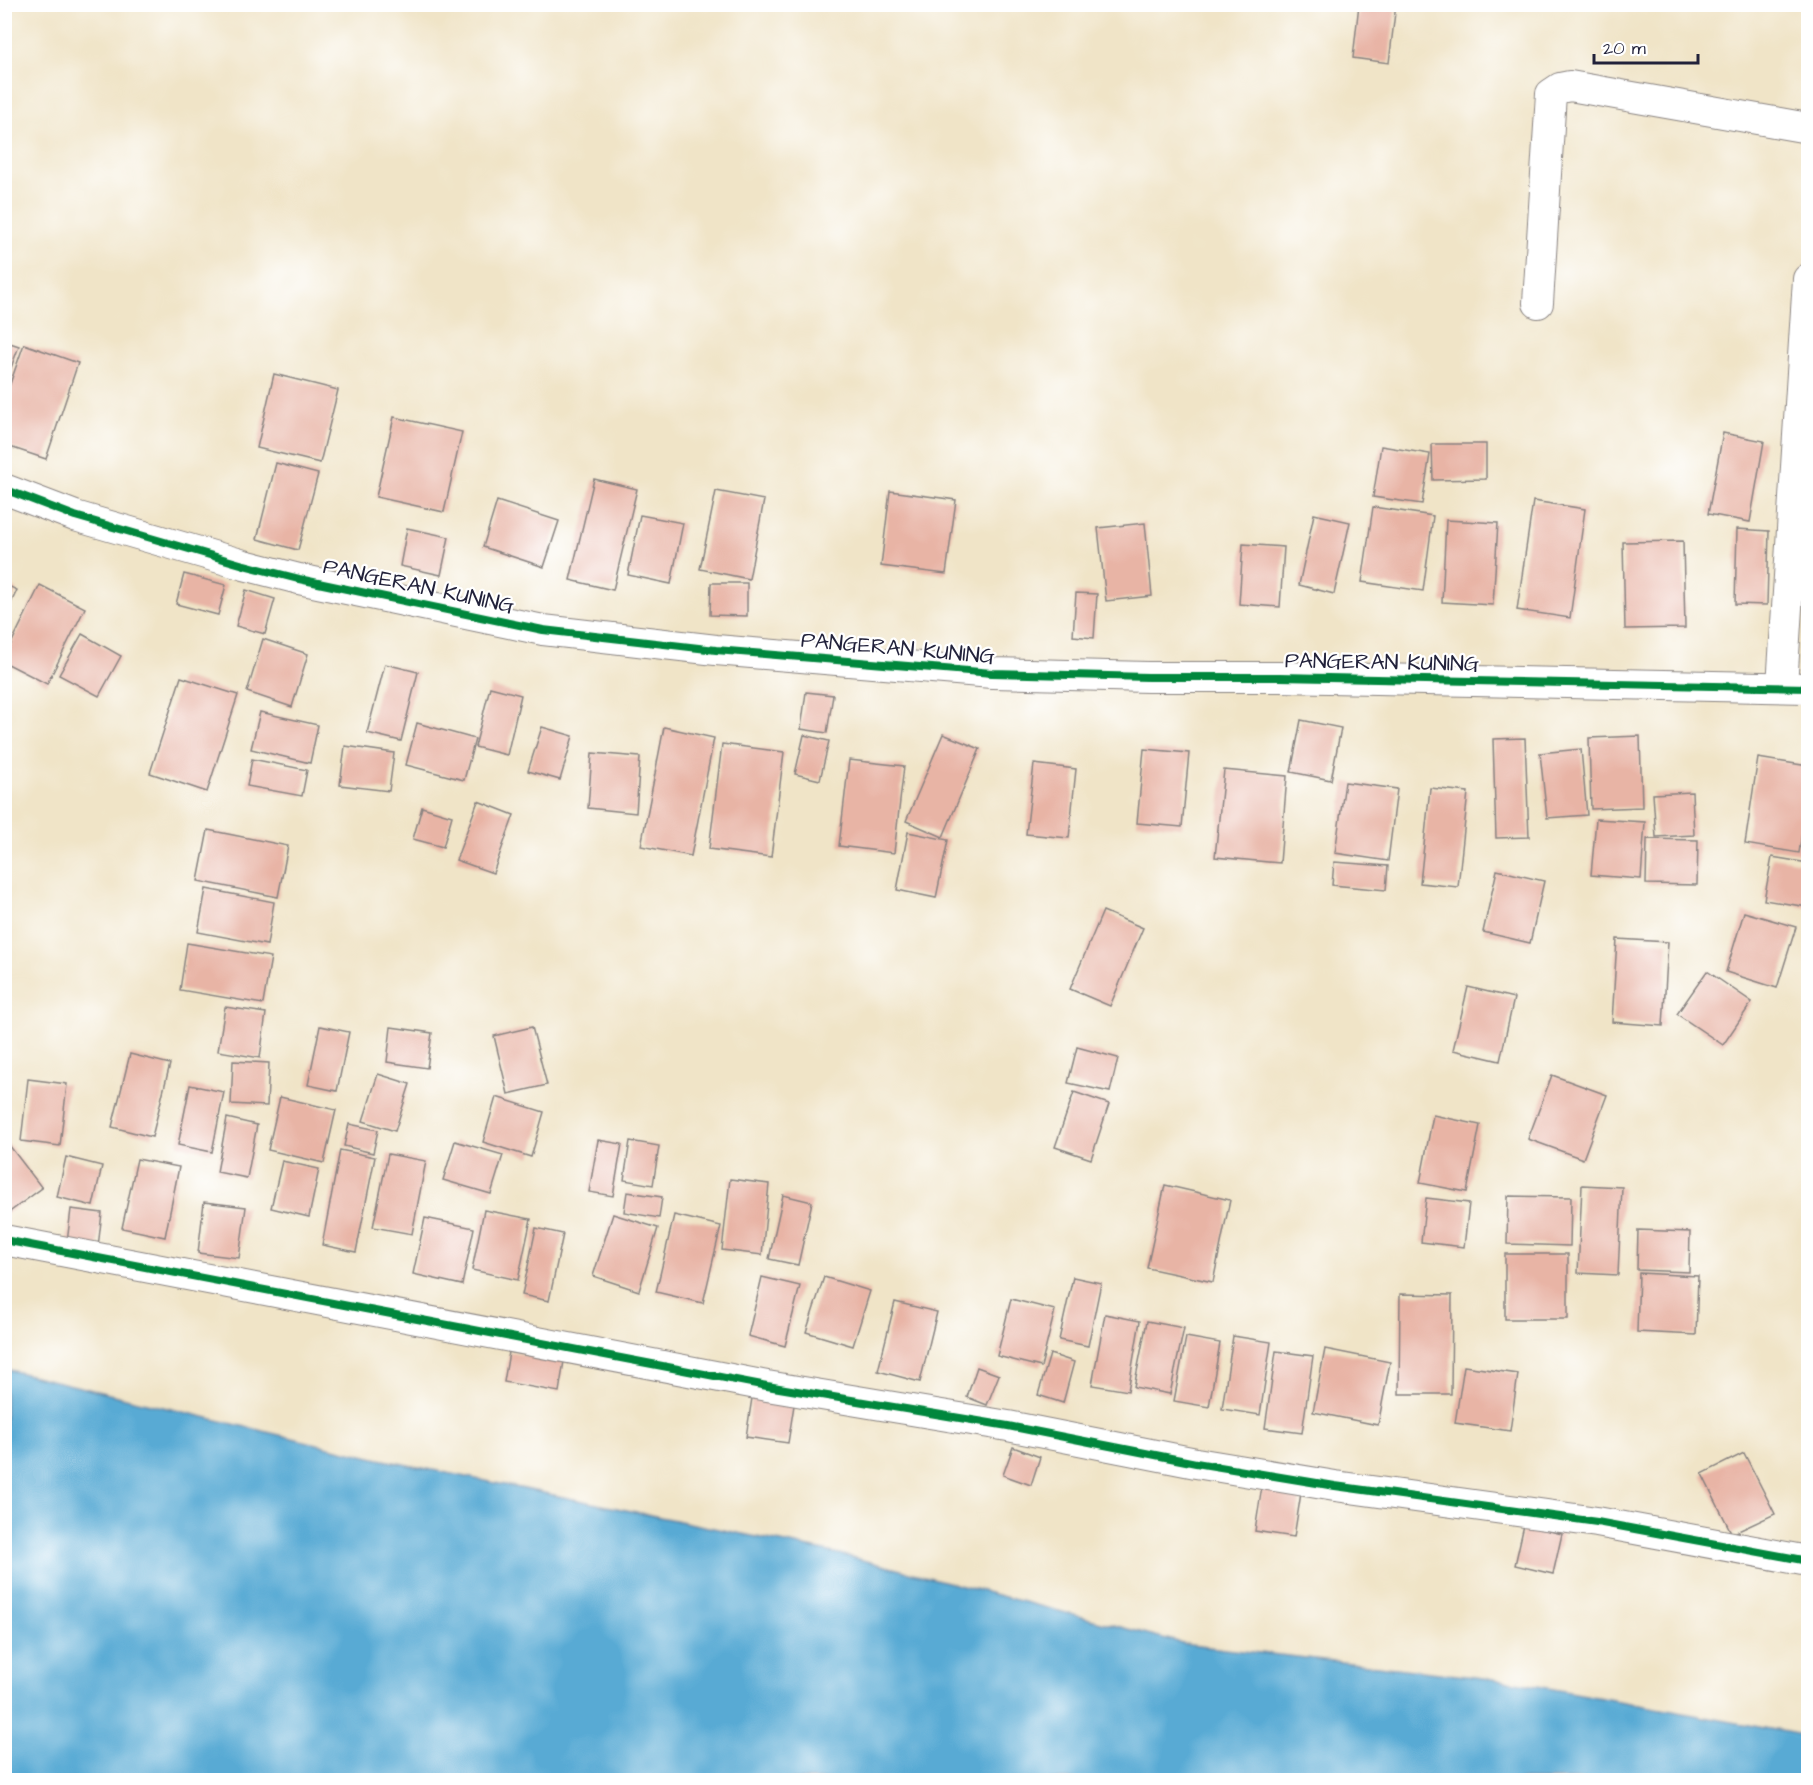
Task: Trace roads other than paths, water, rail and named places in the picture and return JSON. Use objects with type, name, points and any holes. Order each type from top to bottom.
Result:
[{"type":"street","points":[[1538,303],[1551,94],[1560,88],[1570,86],[1809,128]]},
{"type":"street","points":[[1795,687],[1809,279]]},
{"type":"street","name":"PANGERAN KUNING","points":[[4,489],[75,516],[299,579],[543,630],[716,650],[992,673],[1795,687]]},
{"type":"street","points":[[4,1240],[767,1386],[1008,1426],[1335,1486],[1597,1522],[1809,1561]]},
{"type":"water","points":[[5,1369],[379,1459],[839,1554],[1190,1645],[1510,1681],[1808,1736],[1808,1780],[5,1780]]}]
